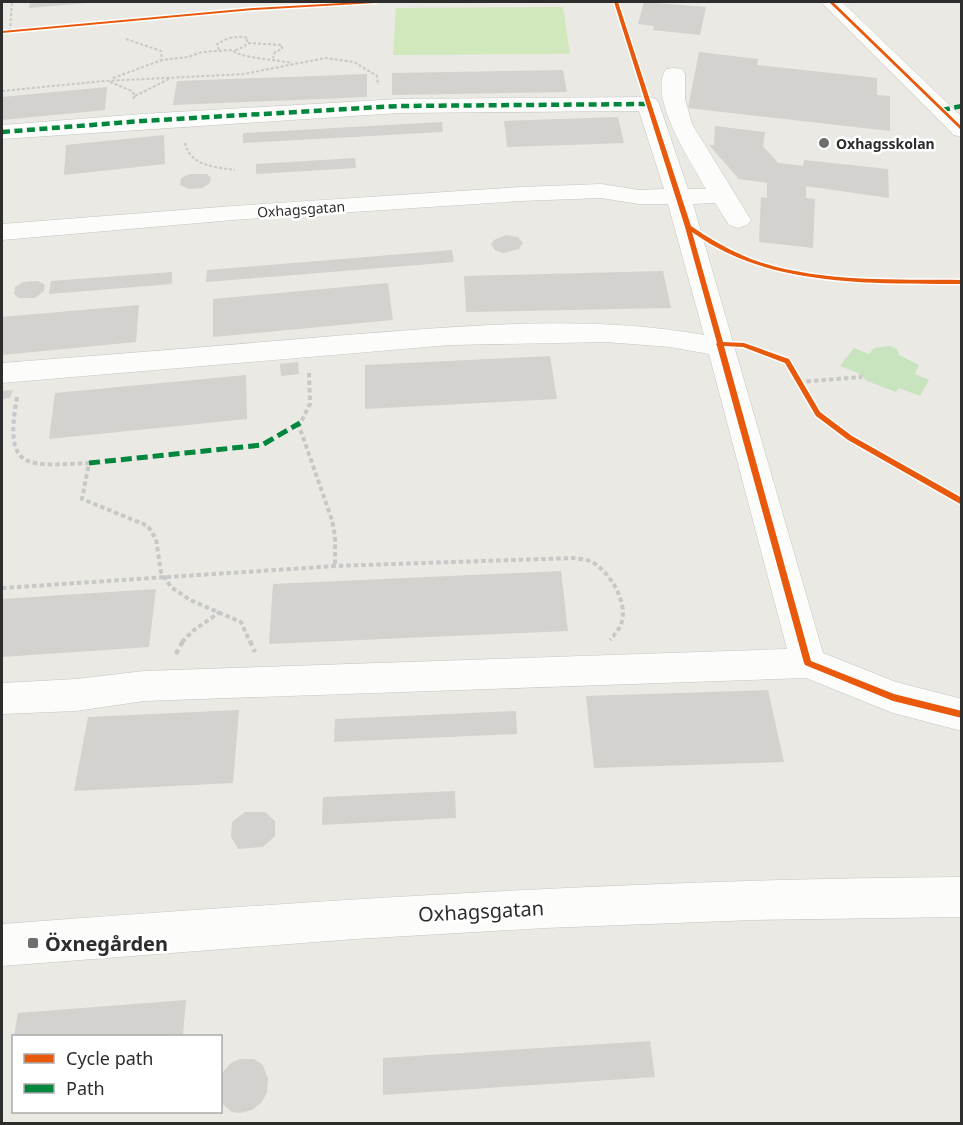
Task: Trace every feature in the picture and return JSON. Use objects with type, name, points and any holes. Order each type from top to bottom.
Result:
[{"type":"street","points":[[838,4],[952,108],[962,130]]},
{"type":"street","points":[[674,74],[674,99],[681,124],[738,220]]},
{"type":"street","points":[[2,132],[196,117],[378,107],[648,104],[679,196],[808,663]]},
{"type":"street","name":"Oxhagsgatan","points":[[2,232],[315,207],[601,191],[639,197],[722,196]]},
{"type":"street","points":[[12,373],[450,336],[606,333],[670,338],[720,347]]},
{"type":"street","points":[[2,699],[76,695],[144,686],[808,663],[893,697],[962,715]]},
{"type":"street","name":"Oxhagsgatan","points":[[2,945],[148,932],[540,907],[806,897],[962,897]]},
{"type":"path","points":[[10,31],[12,2]]},
{"type":"path","points":[[219,50],[217,44],[223,39],[246,36],[248,42]]},
{"type":"path","points":[[126,39],[156,47],[161,51],[162,60]]},
{"type":"path","points":[[104,81],[162,60],[180,59],[202,52],[234,51],[248,42],[282,45],[282,49],[274,53],[273,58]]},
{"type":"path","points":[[234,51],[239,56],[273,58],[293,63]]},
{"type":"path","points":[[2,91],[104,81],[244,74],[293,63],[337,58],[354,62],[369,69],[377,76],[378,107]]},
{"type":"path","points":[[135,96],[171,78]]},
{"type":"path","points":[[196,117],[186,137],[185,146],[189,155],[208,166],[235,170]]},
{"type":"path","points":[[309,348],[310,404],[299,426],[332,520],[336,552],[335,566]]},
{"type":"path","points":[[12,373],[11,432],[15,453],[21,459],[38,466],[89,464],[82,498],[148,525],[155,532],[159,543],[163,576],[183,595],[196,603],[241,622],[258,658],[281,682]]},
{"type":"path","points":[[799,382],[862,377]]},
{"type":"path","points":[[2,588],[335,566],[573,558],[591,561],[606,575],[617,593],[622,608],[621,623],[590,671]]},
{"type":"path","points":[[144,686],[170,665],[180,643],[188,634],[220,612]]},
{"type":"green space","points":[[563,7],[570,54],[393,55],[396,8]]},
{"type":"green space","points":[[890,346],[897,349],[899,355],[919,365],[915,374],[929,380],[920,396],[899,388],[896,392],[867,381],[858,373],[840,366],[854,348],[869,354],[874,348]]},
{"type":"building","points":[[30,2],[87,2],[87,3],[29,8]]},
{"type":"building","points":[[644,2],[706,7],[700,35],[653,30],[654,26],[638,24]]},
{"type":"building","points":[[699,52],[758,59],[757,65],[877,78],[877,95],[890,96],[890,131],[688,108]]},
{"type":"building","points":[[563,70],[567,92],[392,95],[392,73]]},
{"type":"building","points":[[367,74],[367,97],[173,105],[177,81]]},
{"type":"building","points":[[107,87],[105,110],[2,120],[2,97]]},
{"type":"building","points":[[618,117],[624,143],[507,147],[504,121]]},
{"type":"building","points":[[442,122],[443,132],[243,143],[243,133]]},
{"type":"building","points":[[715,126],[765,132],[763,146],[778,163],[803,166],[804,160],[888,169],[889,198],[806,186],[806,198],[815,199],[813,248],[759,242],[761,197],[767,198],[767,183],[739,179],[709,145],[714,145]]},
{"type":"building","points":[[164,135],[165,164],[64,175],[66,145]]},
{"type":"building","points":[[355,158],[356,168],[256,174],[256,164]]},
{"type":"building","points":[[190,174],[207,174],[211,178],[209,184],[202,188],[188,189],[180,185],[181,178]]},
{"type":"building","points":[[506,235],[518,237],[523,243],[519,249],[503,253],[495,250],[491,245],[494,240]]},
{"type":"building","points":[[452,250],[454,262],[206,282],[207,270]]},
{"type":"building","points":[[663,271],[671,308],[466,312],[464,276]]},
{"type":"building","points":[[172,272],[172,284],[49,294],[51,281]]},
{"type":"building","points":[[38,281],[45,285],[44,291],[35,298],[19,298],[14,294],[15,287],[23,282]]},
{"type":"building","points":[[388,283],[393,320],[213,337],[213,299]]},
{"type":"building","points":[[139,305],[136,342],[2,355],[2,317]]},
{"type":"building","points":[[550,356],[557,399],[365,409],[365,365]]},
{"type":"building","points":[[298,362],[299,374],[281,376],[280,364]]},
{"type":"building","points":[[246,375],[247,419],[49,439],[55,393]]},
{"type":"building","points":[[13,390],[10,398],[2,399],[2,391]]},
{"type":"building","points":[[561,571],[568,631],[269,644],[273,584]]},
{"type":"building","points":[[156,589],[149,647],[2,657],[2,599]]},
{"type":"building","points":[[768,690],[784,762],[594,768],[586,696]]},
{"type":"building","points":[[239,710],[233,783],[74,791],[88,717]]},
{"type":"building","points":[[516,711],[517,734],[334,742],[335,719]]},
{"type":"building","points":[[455,791],[456,818],[322,825],[323,797]]},
{"type":"building","points":[[245,812],[265,812],[275,821],[275,836],[263,847],[238,849],[231,837],[232,822]]},
{"type":"building","points":[[186,1000],[183,1034],[14,1035],[18,1013]]},
{"type":"building","points":[[650,1041],[655,1077],[383,1095],[383,1058]]},
{"type":"building","points":[[240,1059],[254,1059],[263,1065],[268,1079],[267,1092],[262,1102],[252,1110],[232,1112],[222,1104],[222,1073],[231,1063]]},
{"type":"marked path","points":[[2,132],[142,121],[399,106],[648,104],[646,100]]},
{"type":"marked path","points":[[942,110],[962,106]]},
{"type":"marked path","points":[[89,463],[262,445],[300,423]]},
{"type":"cycle path","points":[[2,32],[253,9],[375,2]]},
{"type":"cycle path","points":[[616,2],[688,227],[808,663],[893,697],[962,715]]},
{"type":"cycle path","points":[[831,2],[962,130]]},
{"type":"cycle path","points":[[688,227],[718,246],[750,260],[784,270],[855,279],[962,282]]},
{"type":"cycle path","points":[[719,344],[744,345],[787,361],[818,414],[850,438],[962,502]]},
{"type":"place","name":"Oxhagsskolan","points":[[824,143]]},
{"type":"place","name":"Öxnegården","points":[[33,943]]}]
